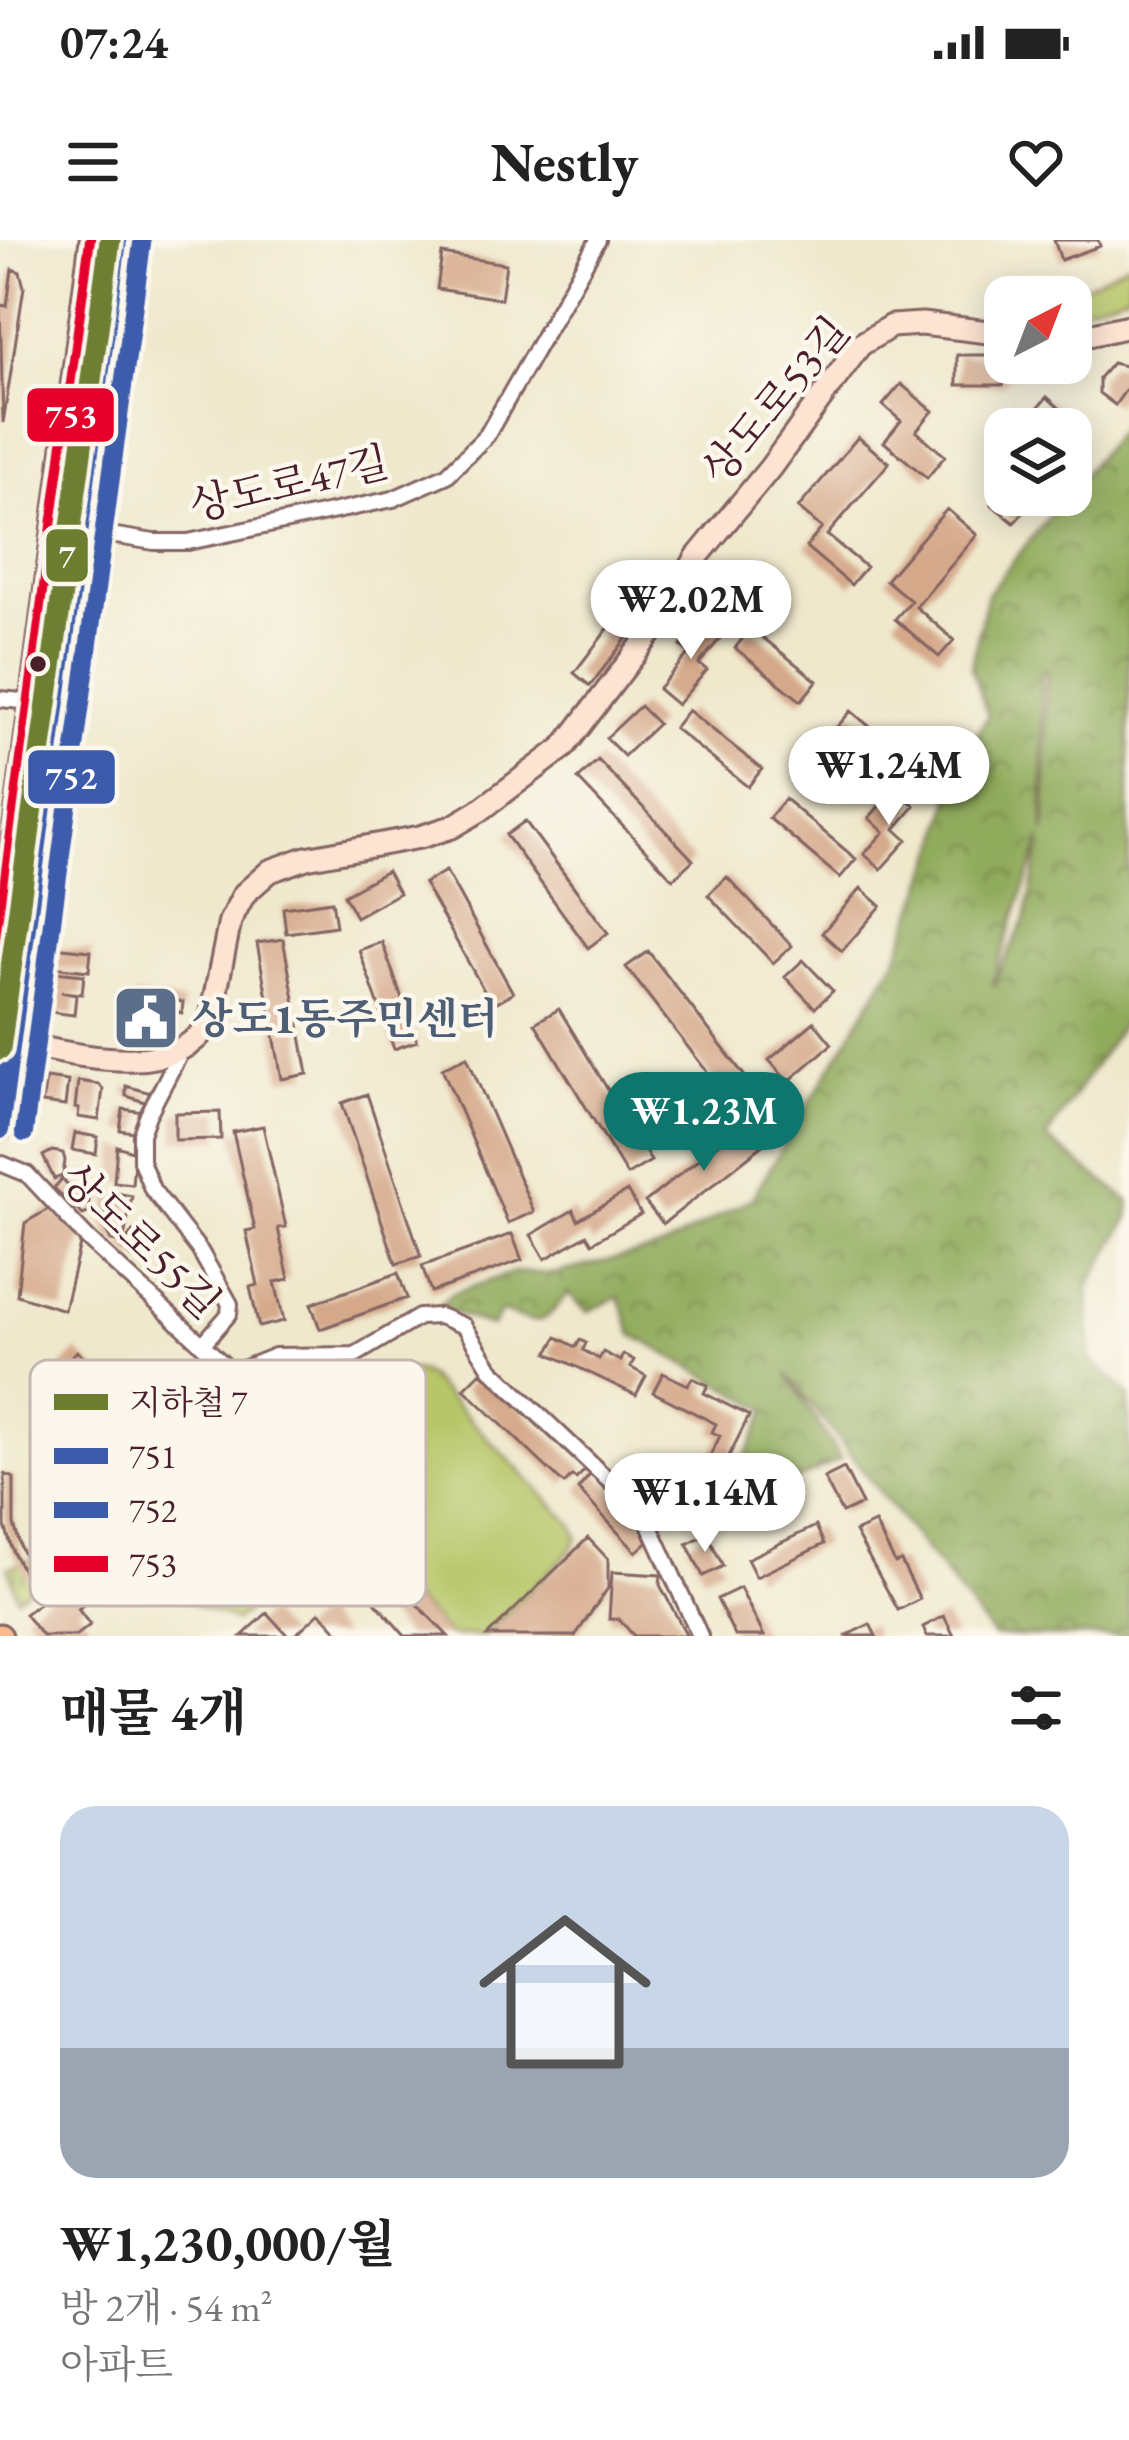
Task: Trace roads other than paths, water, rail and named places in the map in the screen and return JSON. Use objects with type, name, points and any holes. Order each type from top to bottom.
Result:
[{"type":"main road","points":[[0,939],[91,240]]},
{"type":"main road","points":[[0,1130],[118,240]]},
{"type":"street","name":"상도로47길","points":[[79,530],[154,542],[188,542],[393,499],[447,475],[487,435],[598,240]]},
{"type":"street","name":"상도로53길","points":[[181,1051],[203,1035],[210,1021],[230,921],[244,893],[270,871],[306,858],[452,827],[564,747],[654,629],[697,557],[770,468],[860,345],[891,326],[922,324],[984,331]]},
{"type":"street","points":[[1092,334],[1129,326]]},
{"type":"street","points":[[0,699],[56,704]]},
{"type":"street","points":[[8,1045],[112,1058],[165,1057],[181,1051]]},
{"type":"street","points":[[181,1051],[148,1115],[140,1146],[152,1189],[200,1251],[230,1304],[229,1314],[202,1345]]},
{"type":"street","name":"상도로55길","points":[[0,1163],[27,1174],[89,1240],[219,1360]]},
{"type":"street","name":"상도로55길","points":[[265,1360],[356,1355],[419,1317],[440,1316],[465,1326],[491,1369],[645,1515],[700,1636]]},
{"type":"metro line","name":"7","points":[[0,1049],[110,240]]},
{"type":"place","name":"상도1동주민센터","points":[[146,1018]]}]
